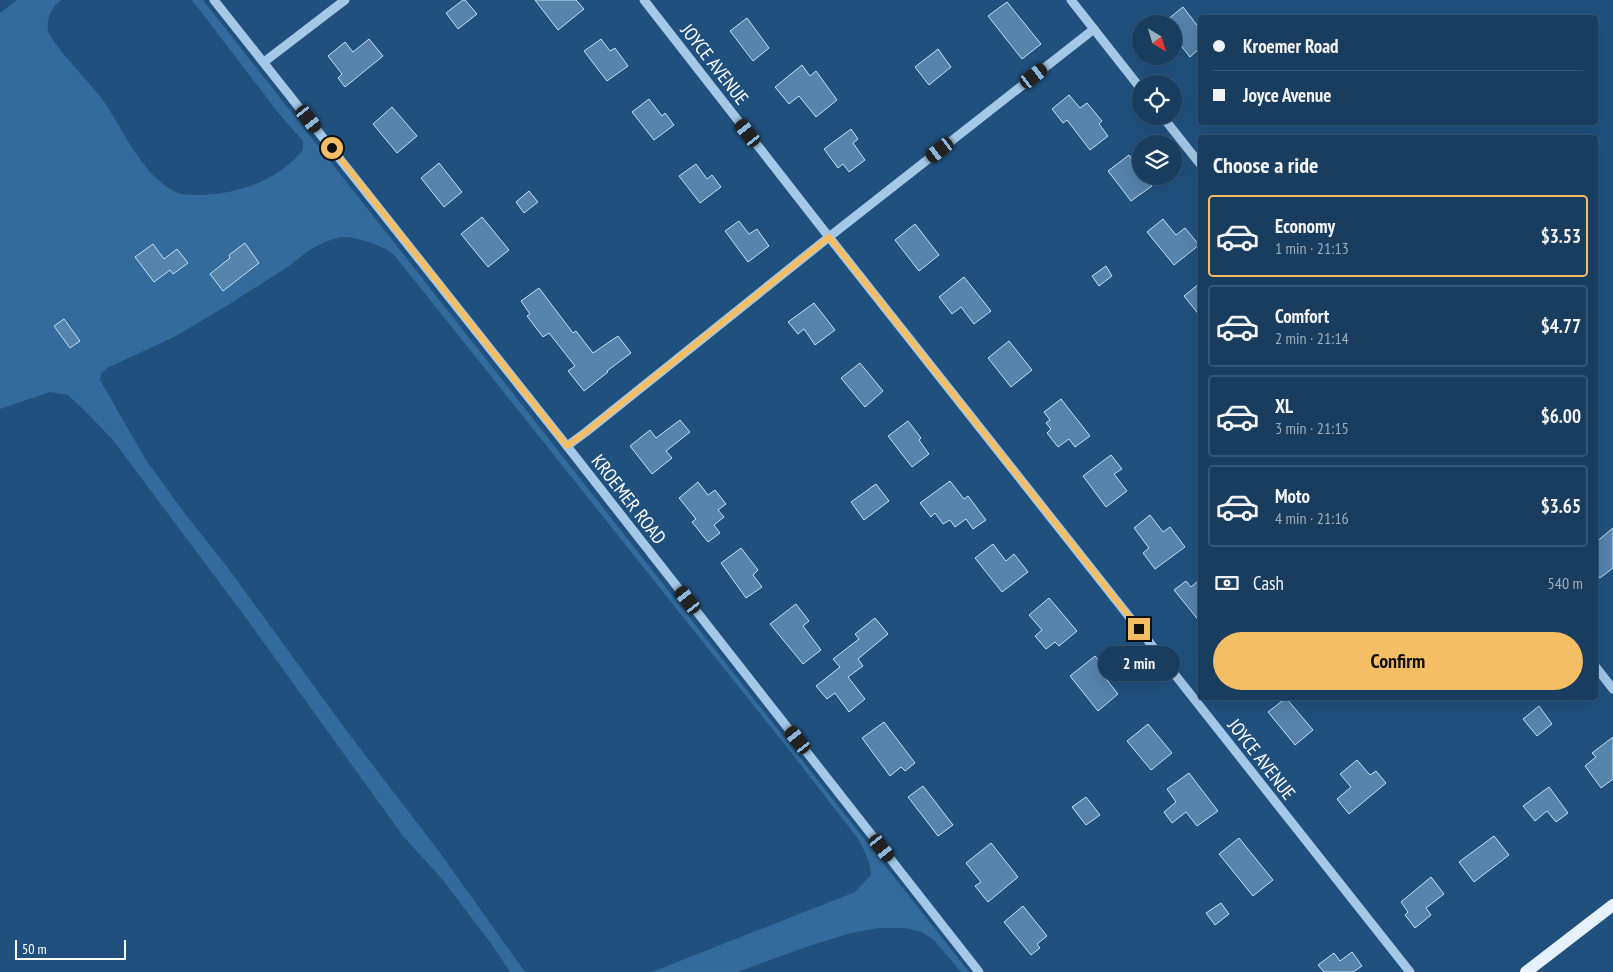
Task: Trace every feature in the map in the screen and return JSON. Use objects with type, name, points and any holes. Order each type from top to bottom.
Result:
[{"type":"main road","points":[[1526,972],[1613,905]]},
{"type":"street","name":"KROEMER ROAD","points":[[214,0],[980,972]]},
{"type":"street","points":[[264,62],[345,0]]},
{"type":"street","name":"JOYCE AVENUE","points":[[644,0],[1410,972]]},
{"type":"street","points":[[1071,0],[1132,78]]},
{"type":"street","points":[[567,446],[1094,29]]},
{"type":"street","points":[[1169,125],[1198,161]]},
{"type":"street","points":[[1598,670],[1613,689]]},
{"type":"shaded area","points":[[17,0],[61,0],[52,9],[49,17],[48,30],[50,36],[99,95],[142,162],[152,174],[176,192],[196,195],[233,191],[263,181],[288,165],[303,150],[303,141],[280,115],[192,0],[203,0],[969,972],[961,972],[934,940],[922,932],[905,928],[879,928],[851,933],[737,972],[652,972],[855,892],[871,875],[867,857],[859,840],[786,746],[395,256],[386,249],[369,242],[349,237],[340,237],[308,251],[289,266],[176,336],[107,368],[101,374],[100,380],[146,460],[228,568],[349,734],[438,850],[525,972],[510,972],[493,946],[442,879],[403,836],[246,618],[112,439],[68,395],[50,392],[0,409],[0,13]]},
{"type":"building","points":[[463,0],[477,14],[458,29],[446,13]]},
{"type":"building","points":[[535,0],[576,0],[584,9],[558,30]]},
{"type":"building","points":[[1007,2],[1041,44],[1022,59],[988,16]]},
{"type":"building","points":[[1183,7],[1198,26],[1198,50],[1190,57],[1182,47],[1182,15],[1173,15]]},
{"type":"building","points":[[747,18],[769,48],[753,61],[730,31]]},
{"type":"building","points":[[369,39],[383,56],[345,87],[338,78],[342,74],[328,56],[345,42],[353,52]]},
{"type":"building","points":[[601,39],[610,51],[615,48],[628,66],[607,81],[584,51]]},
{"type":"building","points":[[938,49],[951,67],[929,85],[915,67]]},
{"type":"building","points":[[802,65],[810,76],[816,71],[837,100],[816,117],[799,96],[789,104],[775,87]]},
{"type":"building","points":[[1069,95],[1080,108],[1087,103],[1102,121],[1099,124],[1108,136],[1090,150],[1067,120],[1063,123],[1052,109]]},
{"type":"building","points":[[649,99],[662,116],[665,113],[674,125],[654,140],[632,112]]},
{"type":"building","points":[[392,107],[417,136],[397,153],[373,124]]},
{"type":"building","points":[[851,129],[858,139],[853,143],[865,160],[849,172],[843,164],[838,168],[824,149]]},
{"type":"building","points":[[1129,155],[1132,159],[1132,185],[1152,186],[1131,201],[1108,171]]},
{"type":"building","points":[[439,163],[462,192],[444,207],[421,178]]},
{"type":"building","points":[[696,164],[707,179],[712,175],[721,187],[700,203],[679,176]]},
{"type":"building","points":[[529,191],[538,202],[524,213],[516,202]]},
{"type":"building","points":[[482,217],[509,250],[488,267],[461,234]]},
{"type":"building","points":[[1163,219],[1176,235],[1185,228],[1198,246],[1174,265],[1147,232]]},
{"type":"building","points":[[739,221],[749,234],[757,229],[769,246],[748,262],[725,231]]},
{"type":"building","points":[[915,224],[939,255],[919,271],[895,240]]},
{"type":"building","points":[[245,243],[259,263],[223,291],[210,274],[230,258],[229,255]]},
{"type":"building","points":[[153,244],[164,259],[177,249],[188,263],[173,274],[170,270],[154,282],[135,257]]},
{"type":"building","points":[[1106,266],[1112,276],[1099,286],[1092,276]]},
{"type":"building","points":[[964,277],[991,311],[974,324],[961,307],[952,314],[939,297]]},
{"type":"building","points":[[1198,285],[1198,314],[1184,296]]},
{"type":"building","points":[[539,288],[573,333],[576,331],[593,353],[618,336],[631,353],[584,391],[568,371],[575,366],[549,333],[543,337],[527,316],[530,314],[521,301]]},
{"type":"building","points":[[814,303],[835,330],[815,345],[804,329],[798,334],[788,322]]},
{"type":"building","points":[[64,319],[80,341],[70,348],[54,326]]},
{"type":"building","points":[[1009,341],[1032,370],[1011,387],[988,358]]},
{"type":"building","points":[[860,363],[883,391],[865,407],[841,378]]},
{"type":"building","points":[[1061,399],[1090,436],[1075,447],[1069,439],[1058,447],[1047,433],[1051,429],[1046,423],[1050,420],[1044,412]]},
{"type":"building","points":[[680,420],[690,432],[666,451],[672,458],[652,474],[630,446],[650,430],[656,438]]},
{"type":"building","points":[[908,421],[921,438],[919,440],[929,454],[912,467],[888,436]]},
{"type":"building","points":[[1111,455],[1122,469],[1114,474],[1127,491],[1106,507],[1083,476]]},
{"type":"building","points":[[950,481],[964,499],[968,496],[986,520],[973,529],[966,519],[955,527],[950,520],[943,524],[935,513],[931,517],[920,503]]},
{"type":"building","points":[[698,482],[708,495],[715,490],[726,504],[718,510],[724,517],[714,525],[720,533],[708,542],[692,522],[696,519],[679,498]]},
{"type":"building","points":[[876,484],[889,501],[864,520],[851,502]]},
{"type":"building","points":[[1150,515],[1163,532],[1170,527],[1185,547],[1155,569],[1143,553],[1149,548],[1134,528]]},
{"type":"building","points":[[1613,528],[1613,568],[1600,578],[1598,576],[1598,540]]},
{"type":"building","points":[[993,544],[1006,561],[1014,554],[1028,572],[1002,592],[975,558]]},
{"type":"building","points":[[741,548],[758,570],[753,575],[762,587],[746,598],[721,563]]},
{"type":"building","points":[[1186,581],[1191,587],[1198,581],[1198,620],[1174,590]]},
{"type":"building","points":[[1049,598],[1077,631],[1059,646],[1055,642],[1046,649],[1035,636],[1042,630],[1029,615]]},
{"type":"building","points":[[796,604],[809,621],[803,626],[821,650],[803,664],[770,624]]},
{"type":"building","points":[[875,618],[888,634],[858,659],[863,666],[848,677],[865,699],[849,712],[835,693],[827,699],[816,686],[840,667],[833,659],[859,639],[855,634]]},
{"type":"building","points":[[1095,656],[1107,671],[1103,675],[1118,694],[1098,711],[1070,676]]},
{"type":"building","points":[[1283,700],[1288,700],[1313,730],[1295,745],[1268,712]]},
{"type":"building","points":[[1539,706],[1552,724],[1537,736],[1523,719]]},
{"type":"building","points":[[884,722],[915,763],[905,771],[901,767],[890,776],[862,738]]},
{"type":"building","points":[[1148,724],[1172,753],[1151,770],[1127,741]]},
{"type":"building","points":[[1613,737],[1613,779],[1601,788],[1585,766],[1596,757],[1592,753]]},
{"type":"building","points":[[1357,760],[1370,775],[1376,771],[1386,783],[1349,814],[1337,799],[1351,787],[1340,774]]},
{"type":"building","points":[[1189,773],[1218,811],[1197,826],[1186,812],[1172,823],[1164,812],[1176,802],[1167,789]]},
{"type":"building","points":[[923,786],[953,825],[938,836],[908,797]]},
{"type":"building","points":[[1549,787],[1568,813],[1556,822],[1547,811],[1535,821],[1523,806]]},
{"type":"building","points":[[1086,797],[1100,815],[1086,825],[1072,807]]},
{"type":"building","points":[[1494,836],[1509,855],[1474,882],[1459,862]]},
{"type":"building","points":[[1239,838],[1273,880],[1253,896],[1219,854]]},
{"type":"building","points":[[991,843],[1018,877],[988,902],[975,886],[981,882],[966,863]]},
{"type":"building","points":[[1431,877],[1444,894],[1426,908],[1431,915],[1415,928],[1405,915],[1408,912],[1401,902]]},
{"type":"building","points":[[1221,903],[1229,914],[1215,925],[1206,913]]},
{"type":"building","points":[[1023,906],[1047,936],[1037,944],[1040,948],[1031,955],[1004,922]]},
{"type":"building","points":[[1352,952],[1362,966],[1353,972],[1324,972],[1318,965],[1334,953],[1340,961]]},
{"type":"route","points":[[332,148],[567,446],[829,237],[1139,629]]}]
